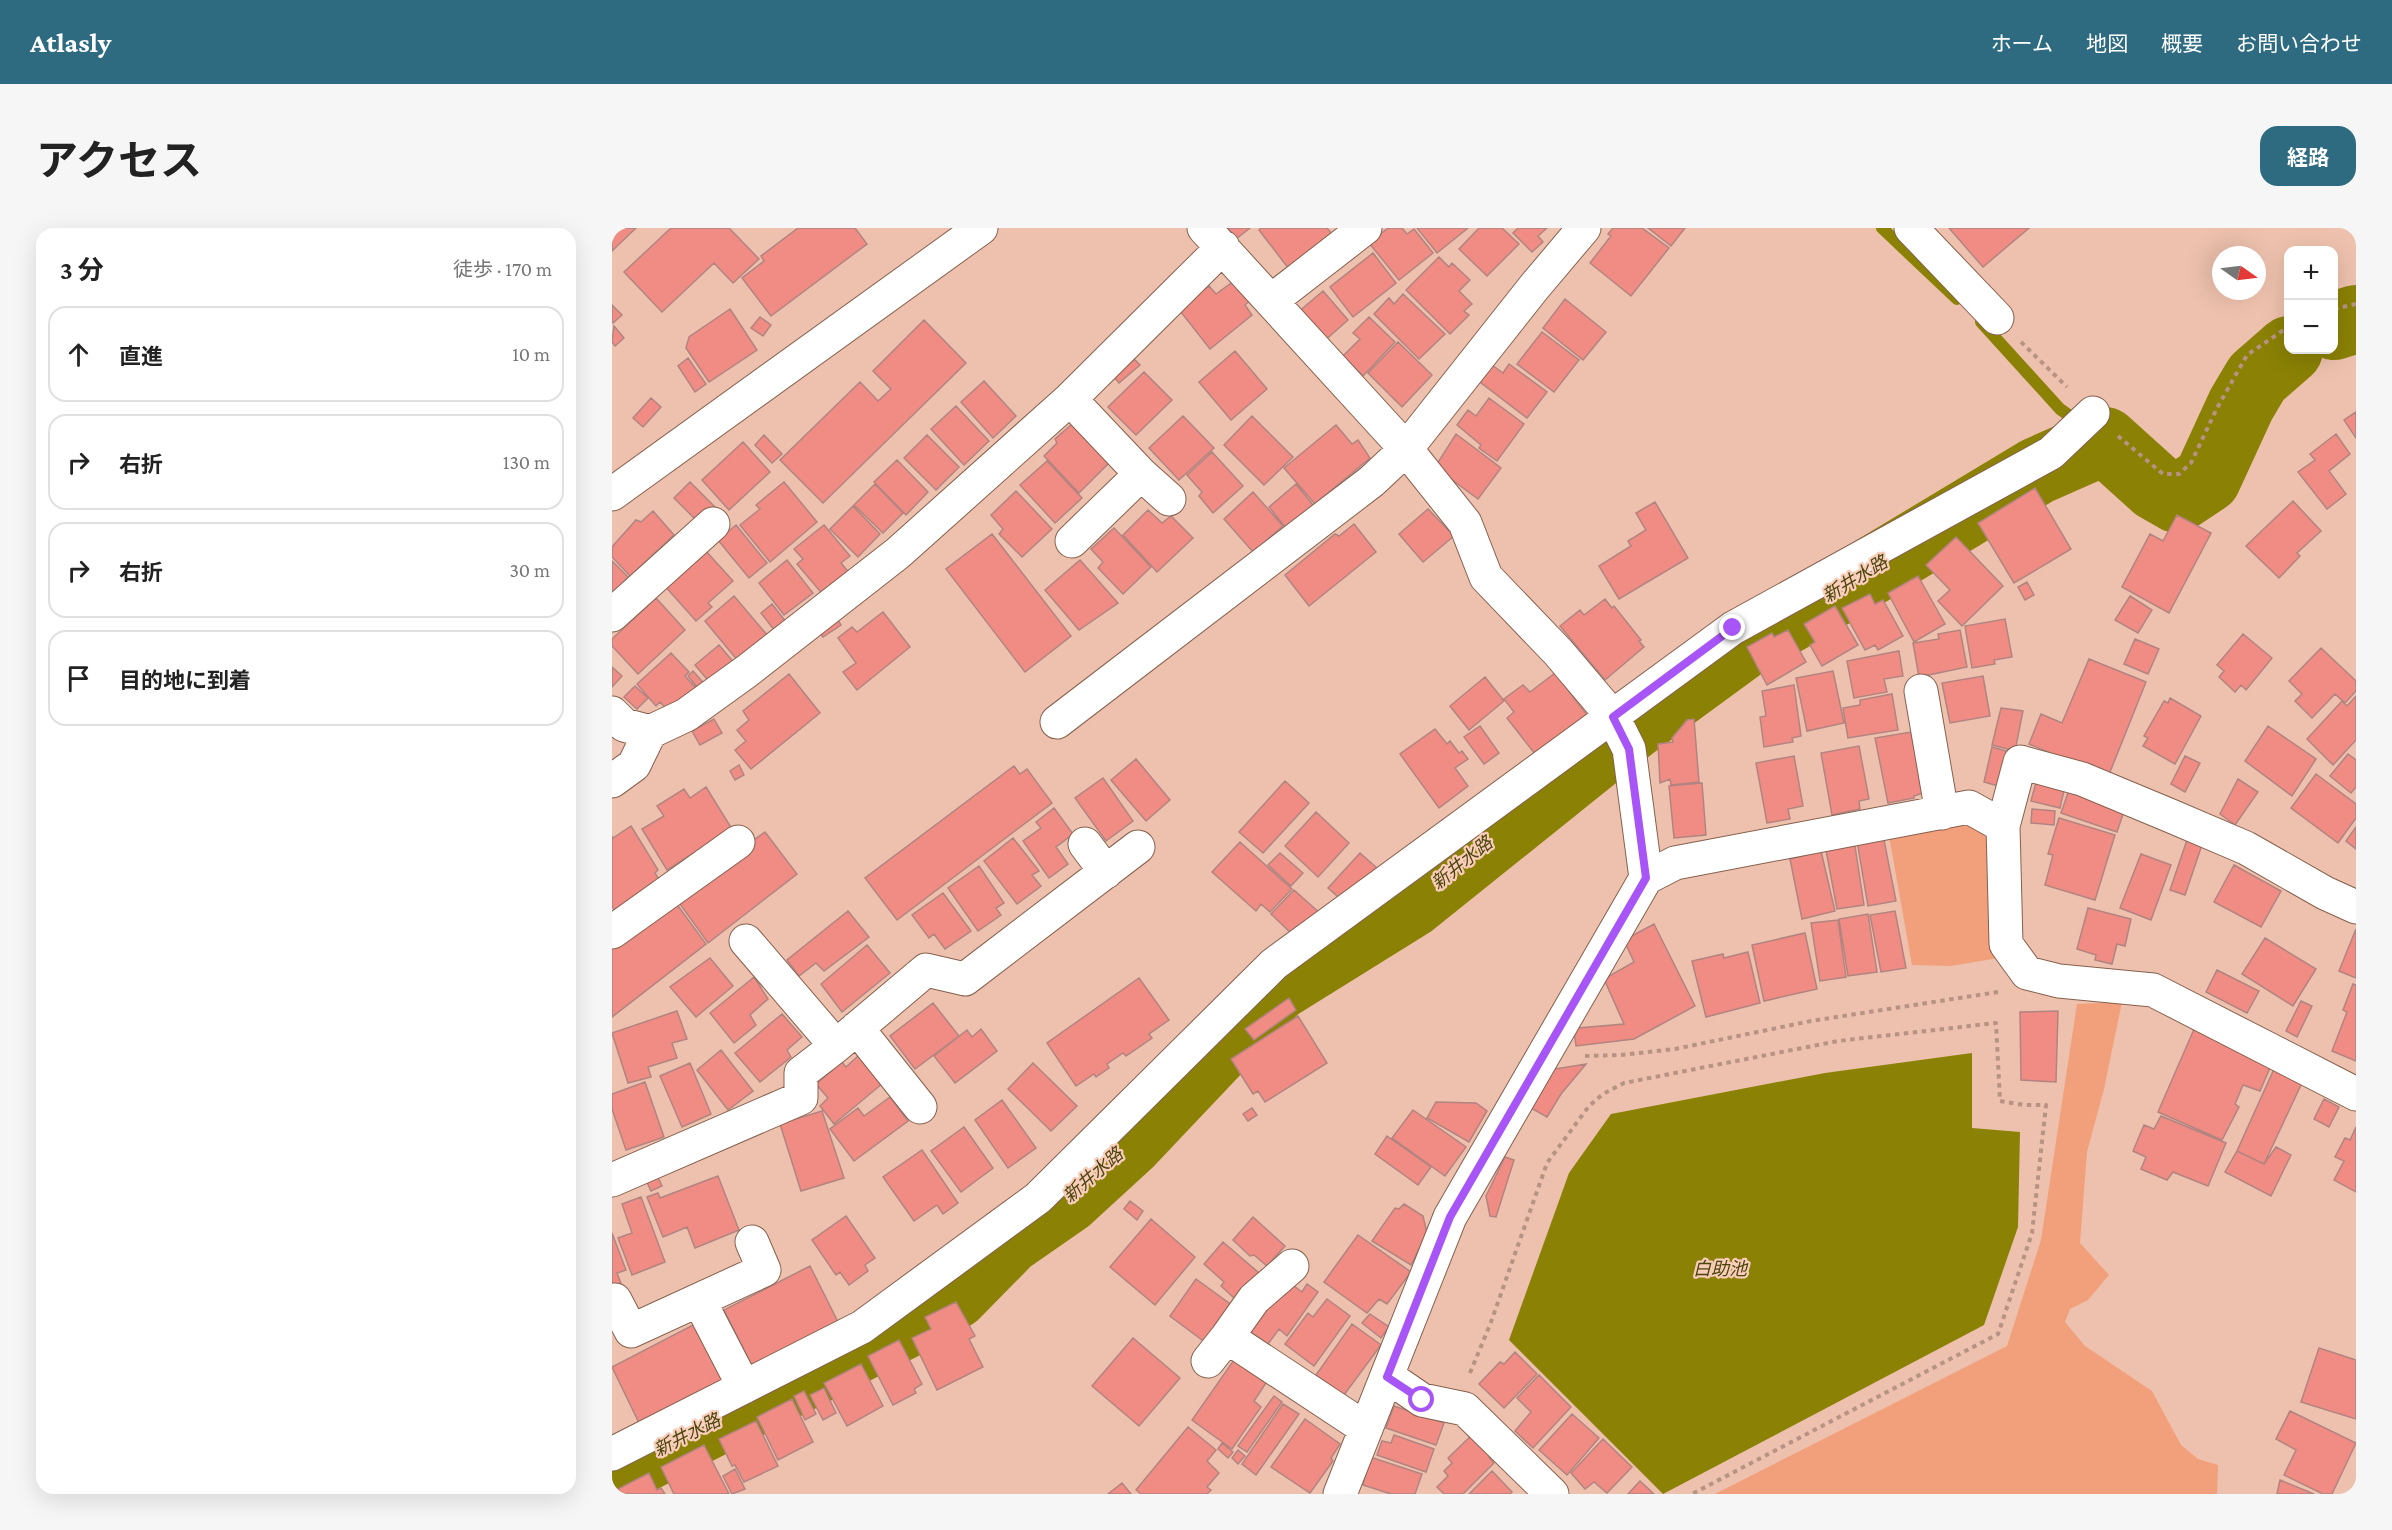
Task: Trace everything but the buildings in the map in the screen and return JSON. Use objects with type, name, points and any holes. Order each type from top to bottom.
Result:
[{"type":"street","points":[[612,494],[981,228]]},
{"type":"street","points":[[1272,301],[1365,228]]},
{"type":"street","points":[[1057,722],[1372,481],[1406,449],[1584,228]]},
{"type":"street","points":[[1911,228],[1997,318]]},
{"type":"street","points":[[612,781],[634,765],[625,724],[686,715],[747,671],[898,554],[1070,399],[1214,238],[1406,449],[1466,523],[1486,577],[1558,652],[1613,717],[1629,749],[1646,878]]},
{"type":"street","points":[[1070,399],[1141,474],[1169,499]]},
{"type":"street","points":[[612,1454],[862,1328],[1038,1197],[1274,964],[1733,628],[2051,453],[2093,413]]},
{"type":"street","points":[[1072,541],[1141,474]]},
{"type":"street","points":[[612,615],[713,524]]},
{"type":"street","points":[[1922,691],[1942,813]]},
{"type":"street","points":[[2356,907],[2325,893],[2246,848],[2082,779],[2020,762],[2003,826],[2006,944],[2027,973],[2059,981],[2153,990],[2356,1094]]},
{"type":"street","points":[[1340,1494],[1450,1217],[1646,878],[1675,863],[1969,807],[2003,826]]},
{"type":"street","points":[[612,932],[738,842]]},
{"type":"street","points":[[1085,844],[1106,872]]},
{"type":"street","points":[[615,1171],[801,1098],[801,1073],[926,970],[965,979],[1138,848]]},
{"type":"street","points":[[746,941],[920,1107]]},
{"type":"street","points":[[615,1300],[631,1331],[764,1270],[752,1242]]},
{"type":"street","points":[[1292,1266],[1254,1299],[1218,1349],[1365,1428]]},
{"type":"street","points":[[699,1300],[744,1387]]},
{"type":"street","points":[[1387,1377],[1422,1400],[1465,1409],[1552,1494]]},
{"type":"path","points":[[2338,308],[2356,304]]},
{"type":"path","points":[[1997,318],[2093,413],[2163,474],[2180,474],[2191,463],[2217,408],[2247,355],[2284,330]]},
{"type":"path","points":[[1538,1065],[1592,1055],[1621,1055],[1675,1049],[1810,1022],[2011,990],[2027,973]]},
{"type":"path","points":[[1465,1409],[1466,1383],[1484,1340],[1547,1163],[1589,1106],[1603,1094],[1624,1083],[1838,1041],[1996,1023],[2000,1101],[2024,1105],[2046,1105],[2032,1233],[1998,1334],[1692,1494]]},
{"type":"shaded area","points":[[1970,822],[1995,846],[1998,958],[1951,966],[1912,965],[1889,836]]},
{"type":"shaded area","points":[[2122,1002],[2104,1089],[2087,1152],[2080,1243],[2109,1275],[2088,1300],[2070,1309],[2065,1322],[2085,1346],[2152,1391],[2181,1445],[2198,1459],[2218,1465],[2217,1494],[1715,1494],[2007,1346],[2041,1240],[2077,1004]]},
{"type":"water","name":"白助池","points":[[1972,1053],[1972,1128],[2020,1132],[2018,1227],[1984,1325],[1663,1494],[1509,1340],[1569,1173],[1611,1114],[1825,1073]]},
{"type":"waterway","points":[[1882,228],[1957,299]]},
{"type":"waterway","name":"新井水路","points":[[2338,325],[2356,319]]},
{"type":"waterway","points":[[1981,322],[2060,409],[2105,441]]},
{"type":"waterway","name":"新井水路","points":[[612,1474],[920,1317],[955,1295],[1009,1240],[1068,1199],[1128,1144],[1276,988],[1411,904],[1634,725],[1742,646],[2037,471],[2105,441],[2156,487],[2177,499],[2207,479],[2241,405],[2257,378],[2284,354]]},
{"type":"route","points":[[1422,1400],[1387,1377],[1450,1217],[1646,878],[1629,749],[1613,717],[1733,628]]}]
